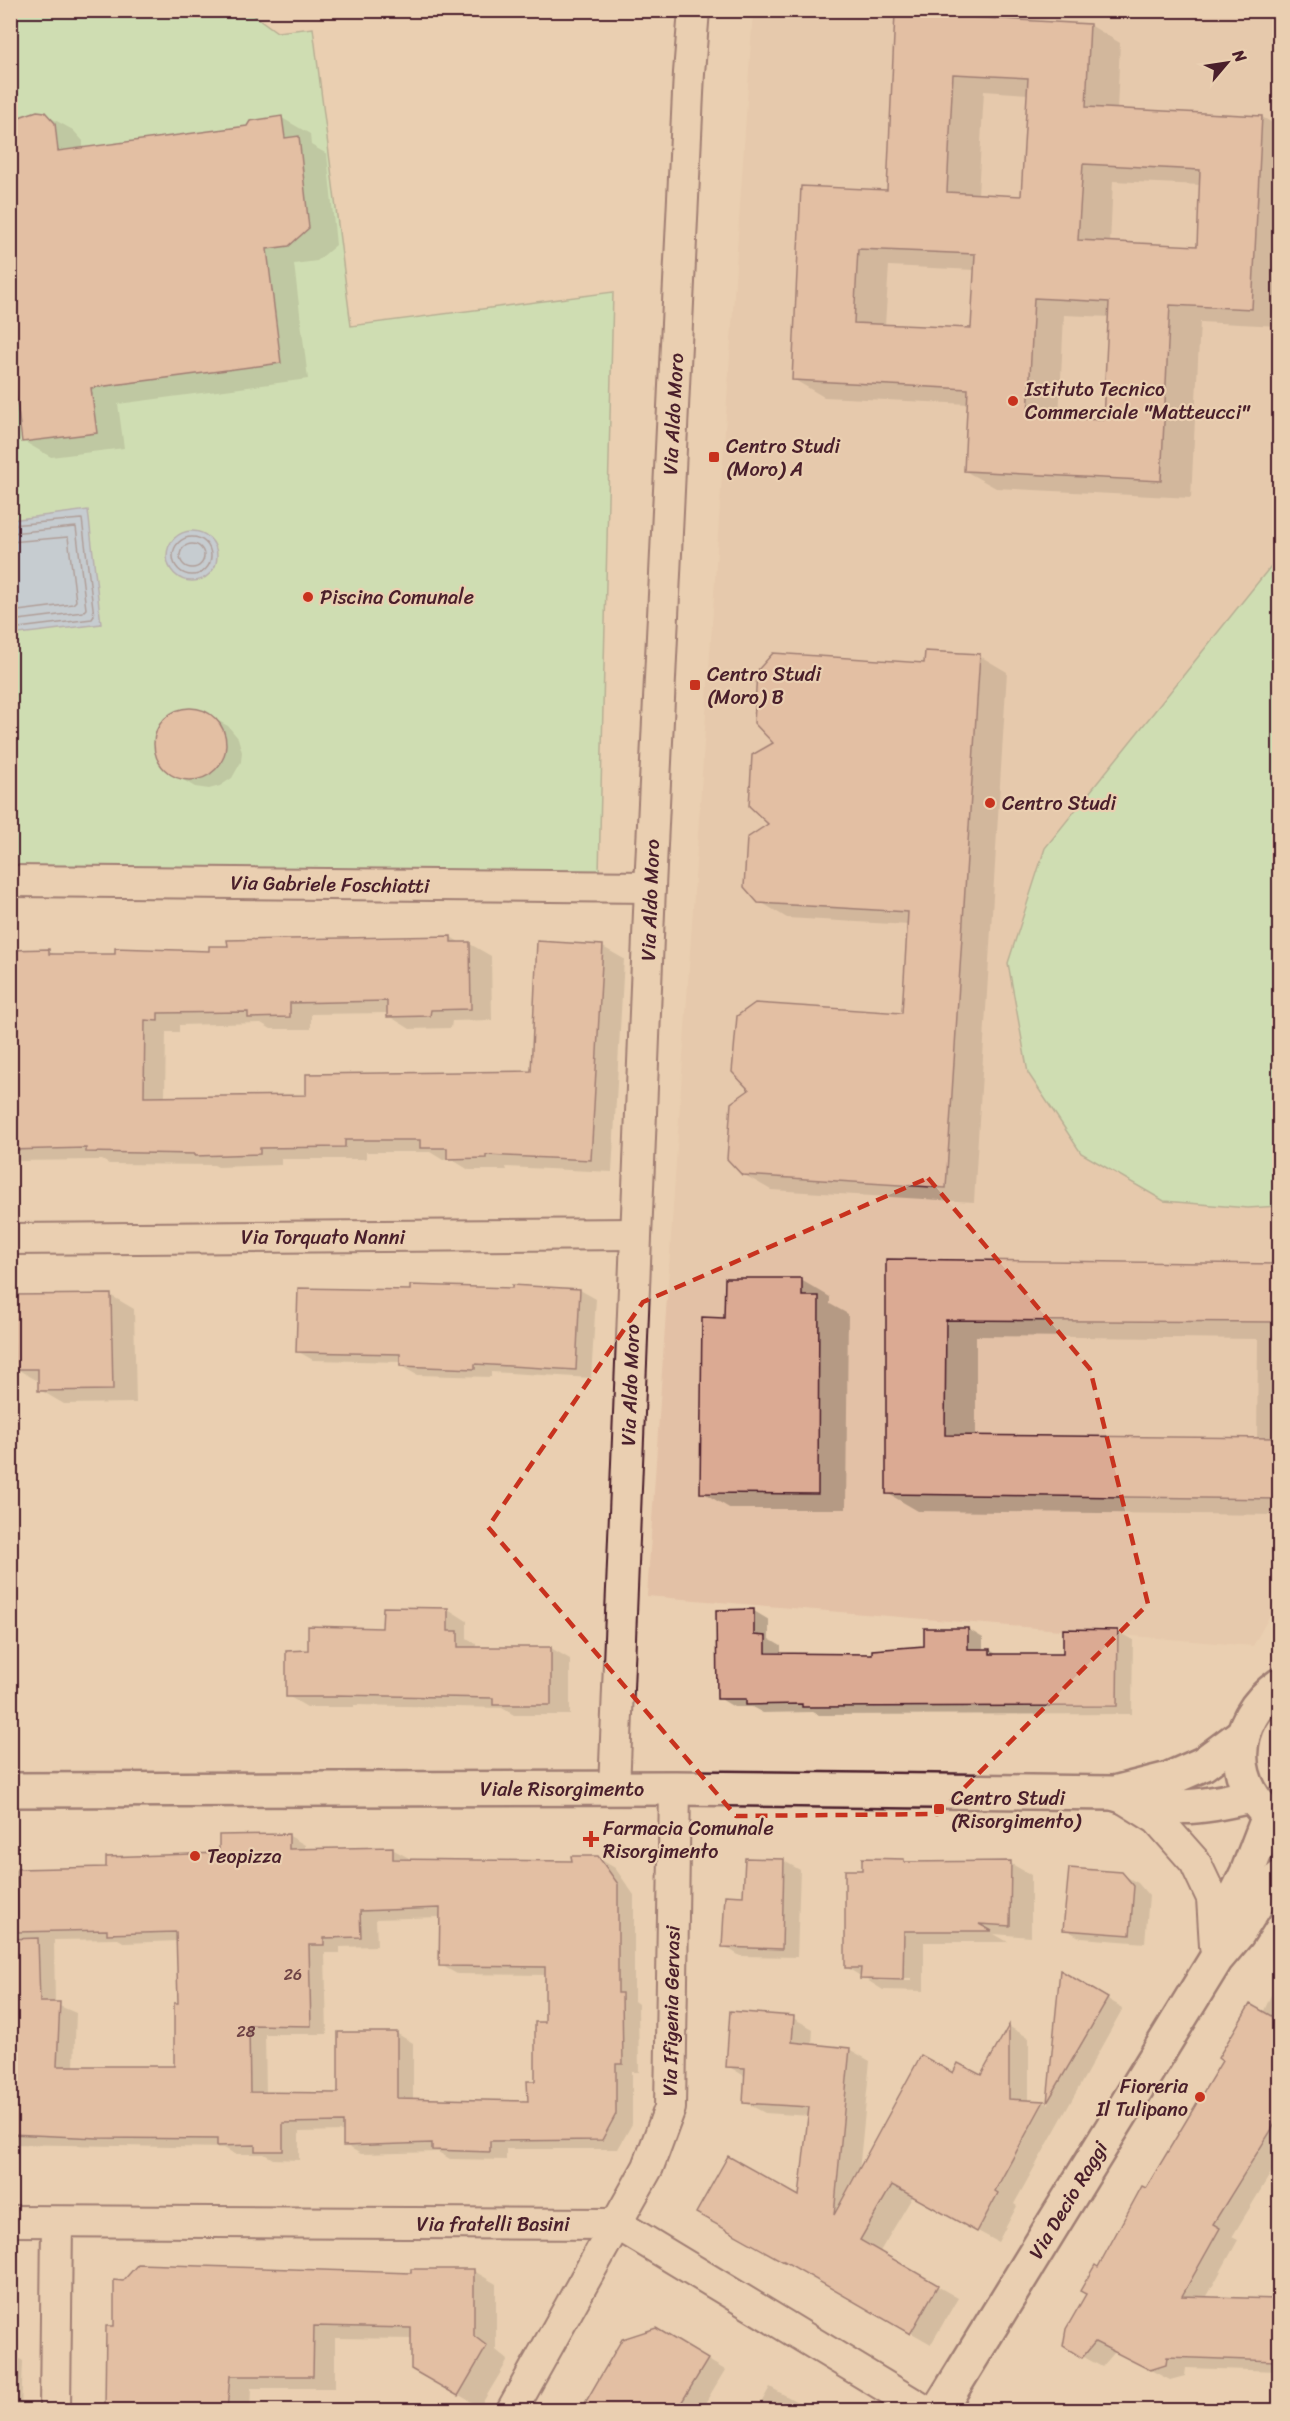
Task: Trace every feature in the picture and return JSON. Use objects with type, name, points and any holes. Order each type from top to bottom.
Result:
[{"type":"street","name":"Via Aldo Moro","points":[[614,1790],[650,887],[689,73],[694,10]]},
{"type":"street","name":"Via Gabriele Foschiatti","points":[[10,881],[650,887]]},
{"type":"street","name":"Via Torquato Nanni","points":[[10,1239],[636,1234]]},
{"type":"street","points":[[1267,1812],[1241,1766],[1240,1745],[1242,1735],[1257,1705],[1280,1685]]},
{"type":"street","name":"Viale Risorgimento","points":[[1114,1793],[1169,1779],[1203,1764],[1242,1735]]},
{"type":"street","name":"Viale Risorgimento","points":[[10,1790],[614,1790],[675,1788],[1114,1793],[1158,1805],[1182,1808],[1208,1806],[1267,1812]]},
{"type":"street","name":"Via Ifigenia Gervasi","points":[[512,2410],[648,2167],[670,2108],[675,1788]]},
{"type":"street","points":[[1114,1793],[1157,1819],[1195,1862],[1212,1898],[1216,1959]]},
{"type":"street","name":"Via Decio Raggi","points":[[1216,1959],[1228,1912],[1247,1873],[1267,1812]]},
{"type":"street","name":"Via Decio Raggi","points":[[939,2410],[1216,1959],[1239,1933],[1260,1898],[1280,1878]]},
{"type":"street","name":"Via fratelli Basini","points":[[10,2221],[617,2224]]},
{"type":"street","points":[[55,2410],[57,2222]]},
{"type":"street","points":[[617,2224],[924,2410]]},
{"type":"highlighted area","points":[[928,1178],[1090,1369],[1148,1604],[938,1814],[736,1816],[488,1527],[643,1302]]},
{"type":"shaded area","name":"Centro Studi","points":[[753,11],[1279,11],[1279,1599],[1253,1646],[647,1596]]},
{"type":"green space","name":"Piscina Comunale","points":[[11,11],[248,11],[277,32],[313,28],[351,326],[613,292],[599,873],[11,867]]},
{"type":"green space","points":[[1279,556],[1279,1206],[1248,1208],[1164,1201],[1081,1153],[1028,1073],[1008,963],[1045,848]]},
{"type":"water","points":[[88,510],[101,624],[11,635],[11,520]]},
{"type":"water","points":[[187,531],[197,531],[210,538],[217,551],[217,561],[210,574],[197,581],[187,581],[178,577],[171,570],[167,561],[167,551],[171,542],[178,535]]},
{"type":"building","points":[[895,13],[1090,24],[1086,107],[1262,116],[1252,309],[1170,305],[1161,481],[964,471],[968,389],[792,380],[801,186],[887,190]],"holes":[[[953,74],[1028,78],[1021,196],[947,192]],[[1083,164],[1200,170],[1197,246],[1078,240]],[[858,249],[975,254],[971,328],[854,323]],[[1034,298],[1109,302],[1103,420],[1028,416]]]},
{"type":"building","points":[[37,111],[45,112],[55,123],[58,151],[247,126],[250,121],[282,116],[285,138],[299,136],[309,228],[289,246],[267,249],[281,363],[91,388],[97,433],[22,442],[14,379],[10,380],[10,129],[22,116]]},
{"type":"building","points":[[925,651],[980,654],[946,1188],[742,1175],[727,1159],[731,1103],[749,1090],[732,1072],[737,1016],[755,1003],[902,1013],[908,912],[758,903],[744,887],[747,838],[768,824],[749,806],[752,755],[773,743],[754,723],[757,671],[773,653],[924,663]]},
{"type":"building","points":[[197,708],[216,718],[224,730],[226,744],[224,758],[216,770],[204,778],[183,780],[164,770],[156,758],[154,737],[164,718],[176,710]]},
{"type":"building","points":[[451,936],[451,942],[470,942],[471,1009],[431,1010],[430,1016],[387,1017],[387,1001],[290,1003],[290,1017],[248,1018],[248,1012],[158,1013],[158,1021],[145,1020],[144,1097],[306,1095],[306,1074],[531,1071],[537,941],[603,945],[591,1160],[486,1155],[486,1158],[447,1159],[447,1148],[420,1148],[420,1140],[345,1140],[345,1147],[260,1148],[260,1154],[195,1156],[195,1154],[86,1152],[86,1148],[10,1150],[10,950],[49,949],[49,954],[115,954],[115,948],[209,951],[209,946],[228,946],[227,940]]},
{"type":"building","points":[[886,1259],[1280,1264],[1280,1322],[946,1320],[945,1435],[1280,1438],[1280,1499],[886,1494]]},
{"type":"building","points":[[725,1278],[802,1278],[802,1296],[819,1296],[818,1494],[700,1493],[702,1317],[724,1318]]},
{"type":"building","points":[[410,1285],[512,1288],[512,1285],[580,1289],[576,1370],[475,1364],[475,1369],[400,1366],[400,1354],[296,1352],[298,1288],[410,1290]]},
{"type":"building","points":[[111,1294],[113,1390],[38,1391],[38,1369],[14,1369],[12,1295]]},
{"type":"building","points":[[383,1607],[448,1608],[448,1631],[458,1631],[458,1647],[551,1647],[551,1705],[493,1705],[493,1698],[336,1695],[336,1697],[286,1697],[286,1651],[308,1650],[308,1626],[382,1628]]},
{"type":"building","points":[[754,1609],[754,1635],[766,1636],[766,1653],[872,1654],[872,1650],[924,1646],[924,1628],[968,1628],[968,1649],[990,1649],[990,1654],[1063,1654],[1063,1629],[1118,1630],[1117,1706],[802,1707],[802,1704],[746,1705],[746,1699],[717,1699],[716,1610]]},
{"type":"building","points":[[289,1834],[289,1849],[393,1847],[393,1859],[572,1861],[571,1856],[598,1856],[618,1884],[618,1993],[622,1993],[623,2064],[616,2064],[616,2114],[602,2140],[490,2141],[490,2152],[432,2150],[432,2143],[343,2146],[343,2122],[283,2123],[283,2151],[255,2151],[255,2145],[217,2146],[217,2139],[98,2138],[10,2134],[10,1939],[38,1938],[40,2002],[60,2002],[57,2066],[174,2066],[174,2003],[178,2003],[176,1932],[107,1934],[107,1930],[18,1932],[17,1869],[106,1867],[106,1857],[219,1853],[219,1835]],"holes":[[[440,1908],[439,1966],[545,1967],[545,2022],[535,2022],[535,2081],[527,2081],[528,2101],[397,2098],[397,2032],[338,2032],[338,2093],[250,2092],[249,2025],[311,2026],[309,1945],[324,1945],[324,1938],[361,1937],[360,1911]]]},
{"type":"building","points":[[745,1858],[784,1859],[782,1949],[722,1947],[725,1895],[743,1896]]},
{"type":"building","points":[[862,1858],[904,1859],[904,1862],[1011,1861],[1010,1926],[979,1924],[992,1931],[904,1931],[903,1980],[860,1979],[861,1968],[845,1968],[845,1870],[862,1870]]},
{"type":"building","points":[[1069,1868],[1122,1872],[1134,1886],[1130,1935],[1063,1930]]},
{"type":"building","points":[[1060,1970],[1108,1998],[1047,2103]]},
{"type":"building","points":[[1250,2004],[1280,2021],[1280,2116],[1213,2224],[1220,2228],[1182,2296],[1276,2299],[1275,2361],[1167,2357],[1166,2365],[1150,2370],[1095,2342],[1082,2358],[1063,2346],[1066,2329],[1086,2294],[1080,2291],[1095,2265],[1098,2267],[1142,2186],[1146,2188],[1222,2061],[1218,2058]]},
{"type":"building","points":[[730,2011],[794,2016],[792,2042],[850,2048],[834,2215],[921,2055],[953,2073],[958,2063],[981,2075],[1009,2025],[1009,2099],[1044,2101],[995,2191],[998,2193],[977,2232],[892,2185],[860,2240],[938,2285],[910,2334],[696,2213],[728,2156],[799,2196],[809,2107],[743,2103],[745,2068],[726,2067]]},
{"type":"building","points":[[138,2264],[411,2273],[411,2269],[474,2269],[474,2336],[487,2346],[458,2396],[411,2369],[411,2328],[314,2326],[313,2376],[230,2376],[227,2410],[105,2410],[106,2326],[114,2326],[114,2280],[123,2281]]},
{"type":"building","points":[[656,2328],[708,2359],[677,2410],[581,2410],[622,2339]]},
{"type":"place","name":"Istituto Tecnico Commerciale \"Matteucci\"","points":[[1013,401]]},
{"type":"place","name":"Centro Studi (Moro) A","points":[[714,457]]},
{"type":"place","name":"Piscina Comunale","points":[[308,597]]},
{"type":"place","name":"Centro Studi (Moro) B","points":[[695,685]]},
{"type":"place","name":"Centro Studi","points":[[990,803]]},
{"type":"place","name":"Centro Studi (Risorgimento)","points":[[939,1809]]},
{"type":"place","name":"Farmacia Comunale Risorgimento","points":[[591,1839]]},
{"type":"place","name":"Teopizza","points":[[195,1856]]},
{"type":"place","name":"Fioreria Il Tulipano","points":[[1200,2097]]}]
